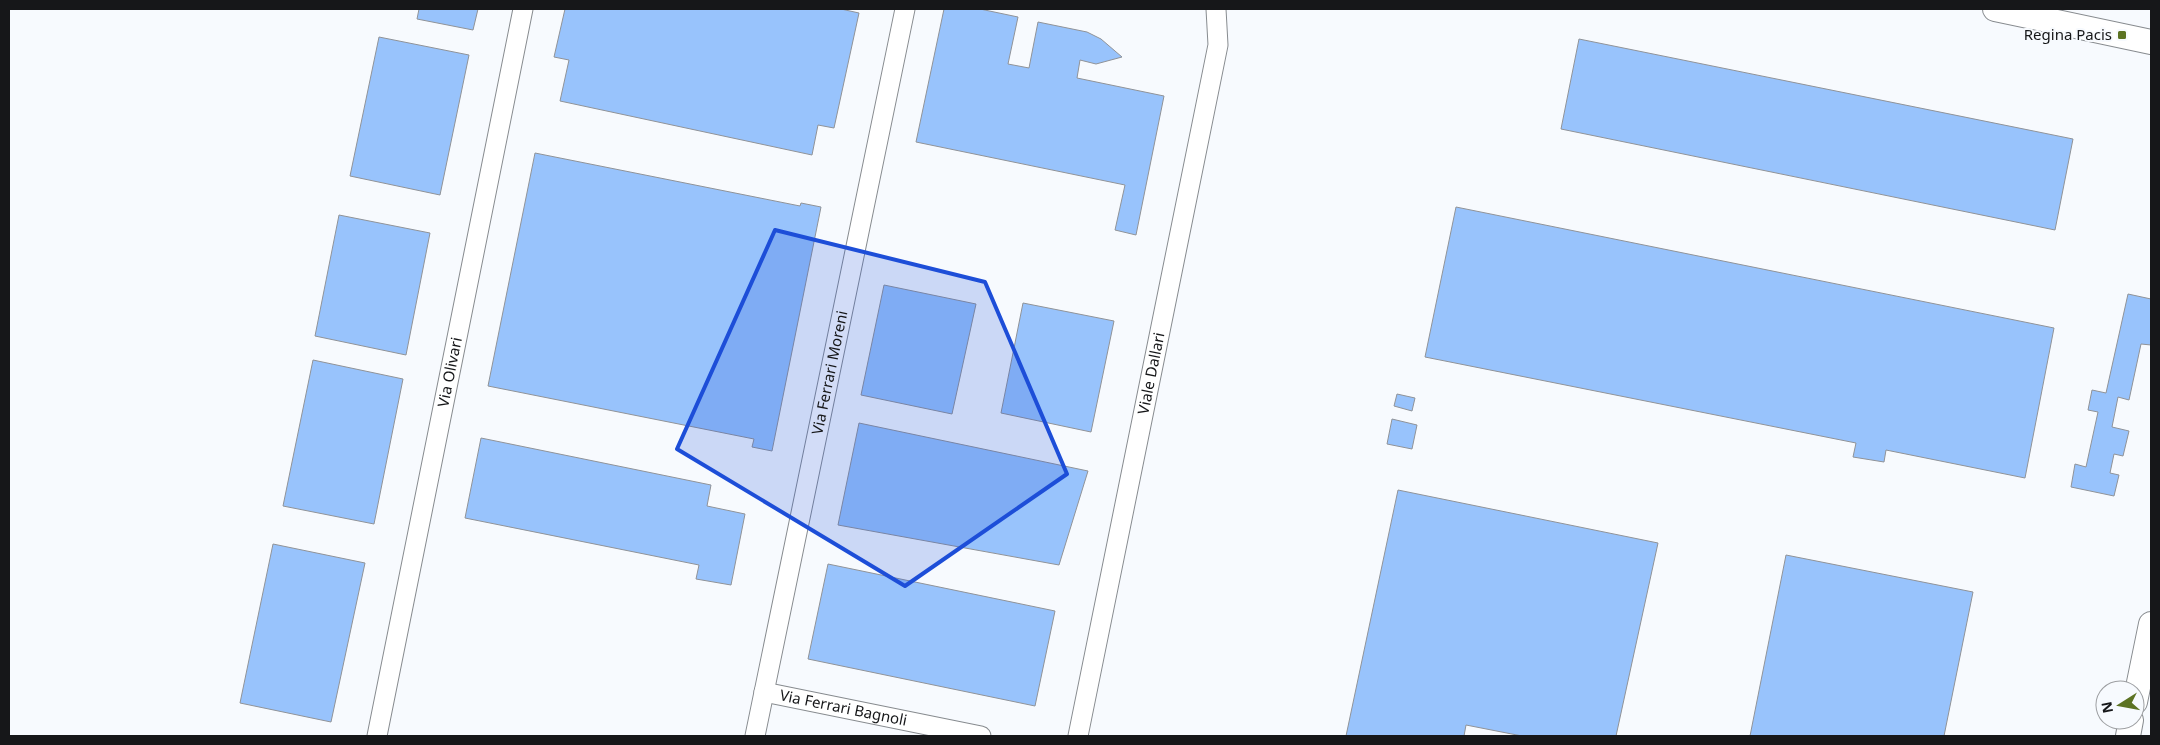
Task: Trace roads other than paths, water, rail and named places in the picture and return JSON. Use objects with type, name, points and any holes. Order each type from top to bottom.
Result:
[{"type":"street","name":"Via Olivari","points":[[377,736],[523,9]]},
{"type":"street","name":"Via Ferrari Moreni","points":[[755,736],[905,9]]},
{"type":"street","name":"Viale Dallari","points":[[1078,736],[1218,45],[1216,9]]},
{"type":"street","points":[[1995,9],[2151,41]]},
{"type":"street","points":[[2140,680],[2151,624]]},
{"type":"street","name":"Via Ferrari Bagnoli","points":[[764,692],[981,736]]},
{"type":"place","name":"Regina Pacis","points":[[2122,35]]}]
